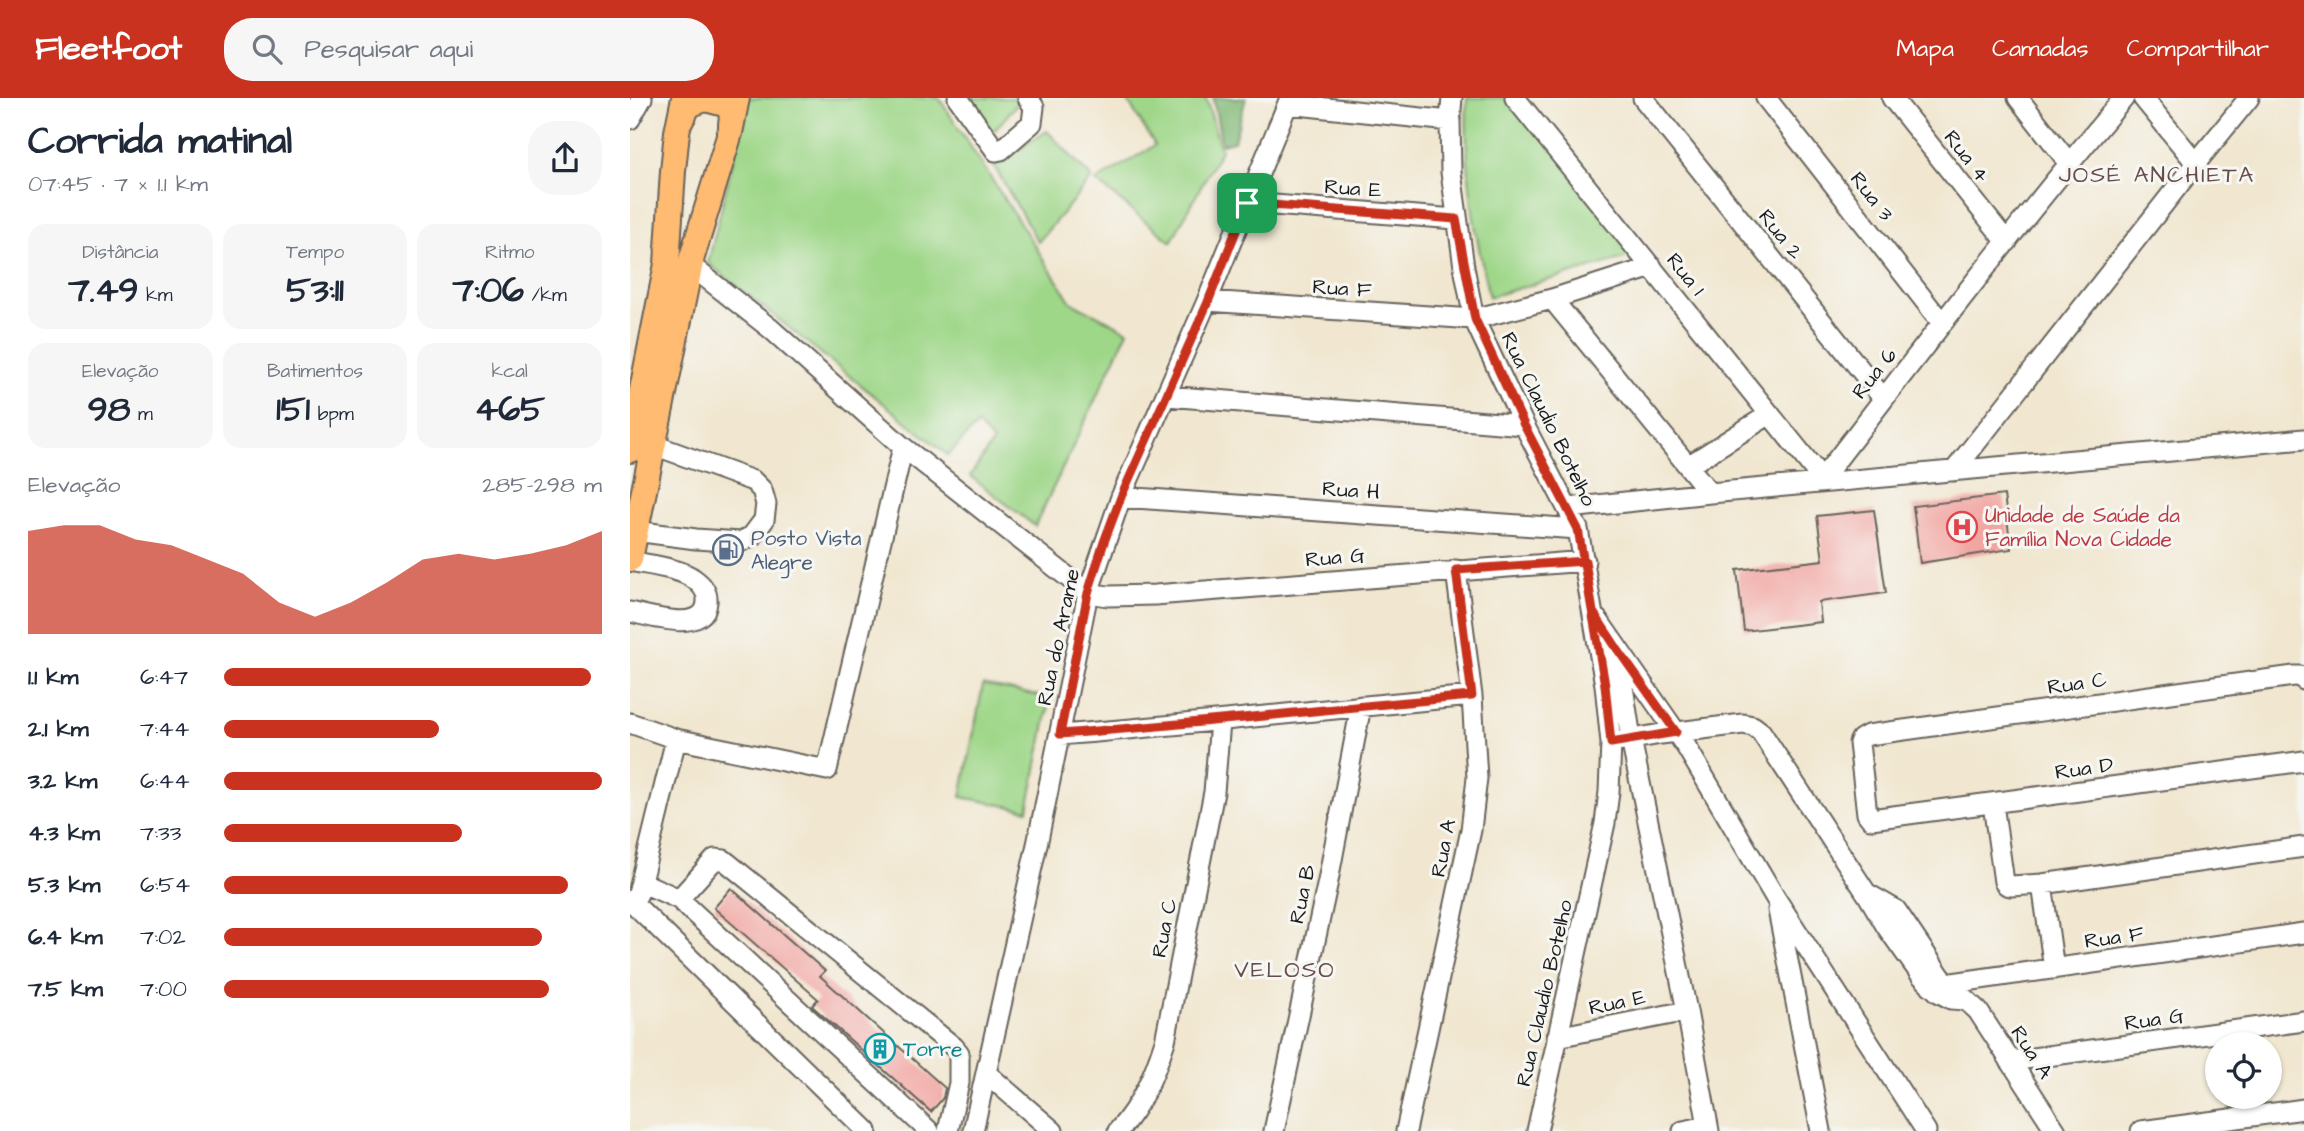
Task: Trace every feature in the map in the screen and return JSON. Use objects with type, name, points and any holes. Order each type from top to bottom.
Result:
[{"type":"main road","points":[[630,560],[642,447],[667,264],[677,132],[684,98]]},
{"type":"main road","points":[[642,447],[690,265],[730,133],[737,98]]},
{"type":"main road","points":[[677,132],[689,105],[705,99],[721,102],[731,108],[730,133]]},
{"type":"street","points":[[630,119],[642,98]]},
{"type":"street","points":[[958,98],[996,151],[1032,123],[1036,101]]},
{"type":"street","name":"Rua Claudio Botelho","points":[[1452,98],[1451,172],[1456,219],[1475,319],[1524,425],[1578,529],[1593,612],[1611,743],[1605,823],[1537,1131]]},
{"type":"street","name":"Rua 1","points":[[1515,98],[1770,414],[1820,481]]},
{"type":"street","name":"Rua 2","points":[[1643,98],[1883,398]]},
{"type":"street","name":"Rua 3","points":[[1766,98],[1942,323]]},
{"type":"street","name":"Rua 4","points":[[1892,98],[2007,242]]},
{"type":"street","points":[[2018,98],[2069,163]]},
{"type":"street","name":"Rua 6","points":[[1820,481],[1942,323],[2124,98]]},
{"type":"street","points":[[2143,98],[2196,163]]},
{"type":"street","points":[[1954,471],[2249,98]]},
{"type":"street","points":[[1289,101],[1450,121]]},
{"type":"street","name":"Rua do Arame","points":[[973,1131],[1088,593],[1121,497],[1208,302],[1289,101]]},
{"type":"street","name":"Rua E","points":[[1247,203],[1456,219]]},
{"type":"street","points":[[690,265],[771,329],[903,447],[1088,593]]},
{"type":"street","name":"Rua F","points":[[1208,302],[1475,319],[1552,299],[1652,267]]},
{"type":"street","points":[[1552,299],[1710,493]]},
{"type":"street","points":[[1167,396],[1524,425]]},
{"type":"street","points":[[1689,466],[1770,414]]},
{"type":"street","points":[[1569,508],[1820,481],[2304,439]]},
{"type":"street","points":[[635,531],[740,542],[752,536],[764,520],[766,505],[762,490],[753,481],[642,447]]},
{"type":"street","points":[[630,723],[677,739],[827,771],[903,447]]},
{"type":"street","name":"Rua H","points":[[1121,497],[1578,529]]},
{"type":"street","points":[[630,560],[691,577],[706,591],[708,603],[699,618],[688,622],[630,612]]},
{"type":"street","name":"Rua G","points":[[1088,593],[1108,596],[1155,595],[1585,561]]},
{"type":"street","name":"Rua A","points":[[1406,1131],[1471,830],[1477,778],[1472,696],[1456,570]]},
{"type":"street","points":[[1593,612],[1676,732],[1776,899],[1926,1131]]},
{"type":"street","points":[[1618,650],[1632,739],[1708,1128],[1683,1131]]},
{"type":"street","name":"Rua C","points":[[1871,819],[1867,814],[1859,743],[1860,739],[1868,735],[2294,676],[2302,678]]},
{"type":"street","points":[[1060,734],[1220,722],[1472,696]]},
{"type":"street","name":"Rua B","points":[[1274,1131],[1328,881],[1361,706]]},
{"type":"street","name":"Rua C","points":[[1118,1131],[1129,1119],[1153,1080],[1165,1041],[1214,792],[1220,722]]},
{"type":"street","name":"Rua A","points":[[1611,743],[1743,724],[1753,726],[1761,732],[1886,926],[1939,985],[1966,1000],[1978,1012],[2056,1131]]},
{"type":"street","points":[[677,739],[642,881],[633,903],[867,1131]]},
{"type":"street","name":"Rua D","points":[[1871,819],[2304,761]]},
{"type":"street","points":[[1609,792],[1643,791]]},
{"type":"street","points":[[1993,804],[2004,881],[2007,885],[2042,884],[2304,847]]},
{"type":"street","points":[[680,899],[715,859],[724,860],[954,1047],[959,1053],[959,1083],[948,1131]]},
{"type":"street","points":[[642,881],[680,899],[929,1131]]},
{"type":"street","points":[[2042,884],[2054,969]]},
{"type":"street","points":[[1776,899],[1821,1131]]},
{"type":"street","name":"Rua F","points":[[1939,985],[2304,933]]},
{"type":"street","name":"Rua E","points":[[1557,1037],[1687,1010]]},
{"type":"street","name":"Rua G","points":[[2010,1061],[2304,1021]]},
{"type":"street","points":[[986,1073],[1053,1131]]},
{"type":"street","points":[[2141,1131],[2304,1109]]},
{"type":"green space","points":[[745,98],[939,98],[1071,302],[1128,331],[1035,526],[970,476],[993,442],[978,424],[948,455],[708,263],[735,153]]},
{"type":"green space","points":[[969,98],[1022,98],[993,132]]},
{"type":"green space","points":[[1126,98],[1206,98],[1221,150],[1171,242],[1096,181],[1155,145]]},
{"type":"green space","points":[[1213,98],[1246,98],[1234,141],[1222,144]]},
{"type":"green space","points":[[1467,98],[1513,98],[1635,255],[1489,297],[1471,198]]},
{"type":"green space","points":[[1047,131],[1092,178],[1038,242],[994,166]]},
{"type":"green space","points":[[983,685],[1050,698],[1028,810],[961,797]]},
{"type":"building","name":"Unidade de Saúde da Família Nova Cidade","points":[[2004,495],[2011,549],[1920,563],[1913,506]]},
{"type":"building","points":[[1874,510],[1886,593],[1819,602],[1821,622],[1744,631],[1737,570],[1823,560],[1817,516]]},
{"type":"building","points":[[731,888],[825,971],[820,976],[945,1088],[943,1098],[931,1112],[812,1006],[818,999],[714,908]]},
{"type":"place","name":"Unidade de Saúde da Família Nova Cidade","points":[[1962,527]]},
{"type":"place","name":"Posto Vista Alegre","points":[[728,550]]},
{"type":"place","name":"Torre","points":[[880,1049]]},
{"type":"district","name":"JOSÉ ANCHIETA","points":[[2157,174]]},
{"type":"district","name":"VELOSO","points":[[1285,969]]},
{"type":"route","points":[[1247,203],[1208,302],[1121,497],[1104,542],[1088,593],[1060,734],[1220,722],[1472,696],[1456,570],[1585,561],[1593,612],[1676,732],[1611,743],[1605,685],[1593,612],[1585,561],[1578,529],[1524,425],[1475,319],[1456,219],[1247,203]]}]
